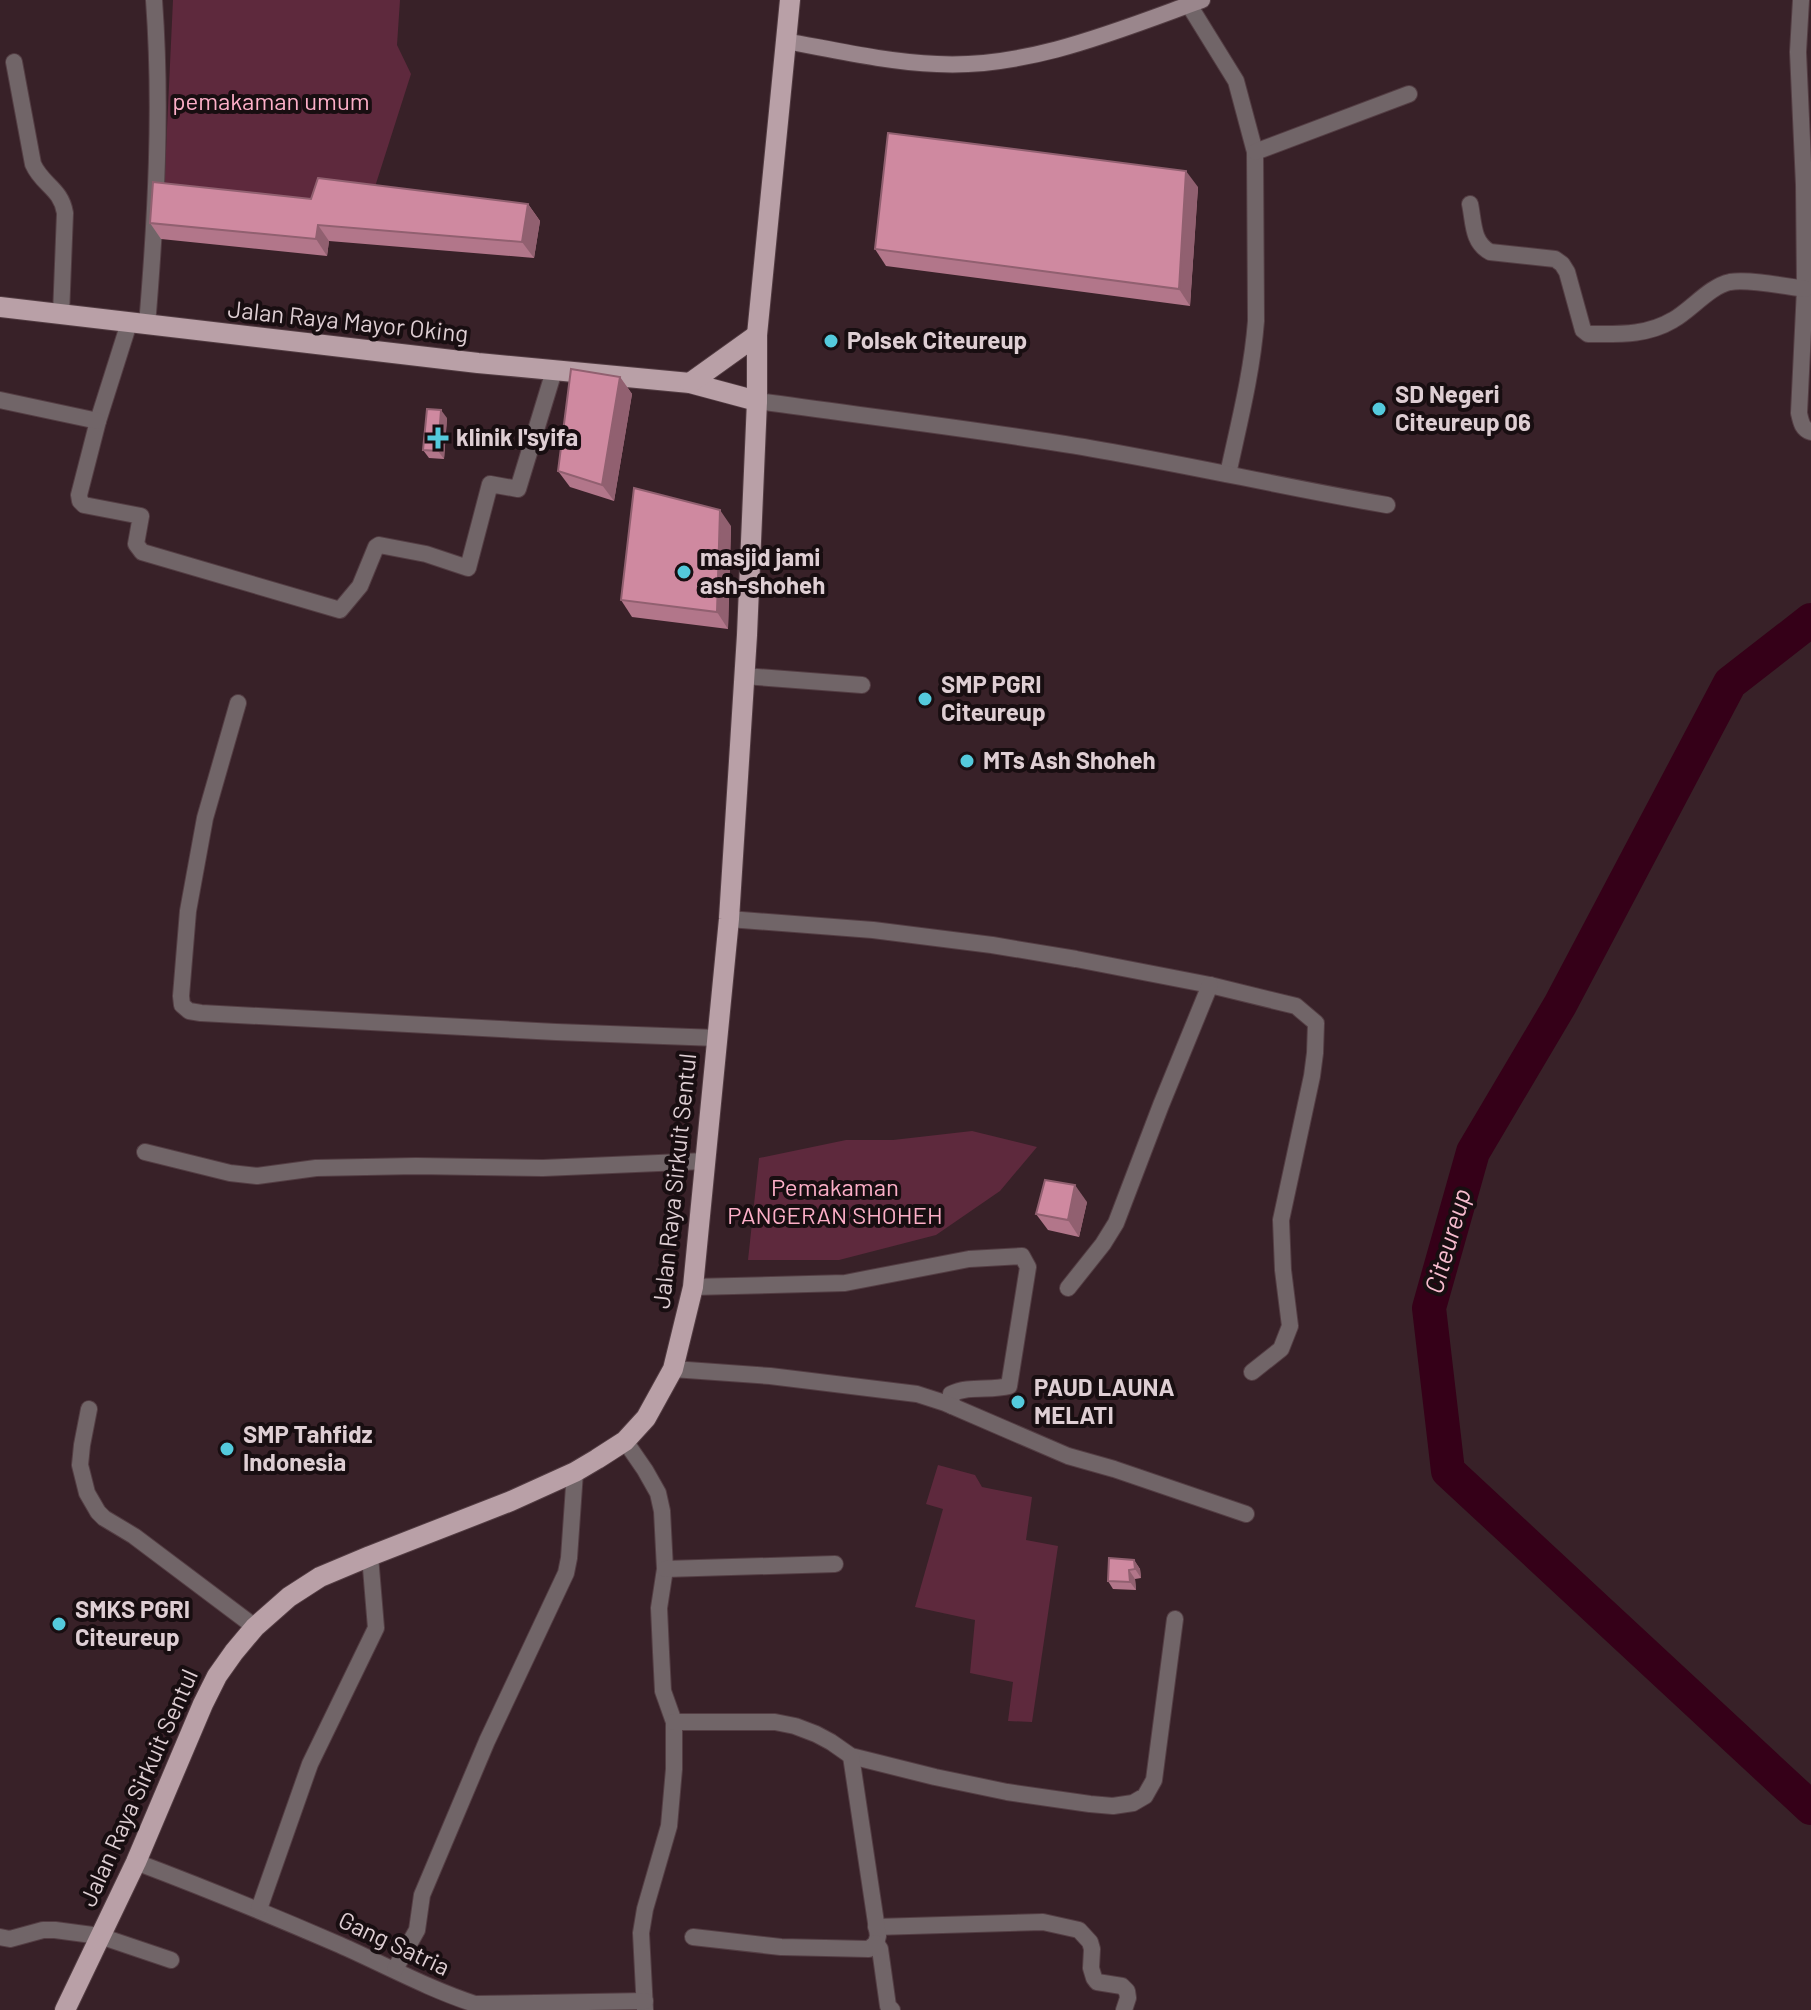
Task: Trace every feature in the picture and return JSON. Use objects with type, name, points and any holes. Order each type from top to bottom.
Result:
[{"type":"main road","name":"Jalan Raya Sirkuit Sentul","points":[[65,2010],[136,1862],[203,1704],[217,1676],[255,1627],[289,1597],[320,1577],[511,1501],[575,1472],[625,1441],[646,1418],[673,1369],[693,1287],[729,919],[748,619],[757,335],[790,0]]},
{"type":"main road","points":[[785,41],[878,58],[937,64],[987,63],[1084,41],[1191,4]]},
{"type":"main road","name":"Jalan Raya Mayor Oking","points":[[0,307],[554,371],[690,383],[757,401]]},
{"type":"main road","points":[[690,383],[757,335]]},
{"type":"street","points":[[154,0],[158,127],[152,266],[138,324],[98,421],[79,495],[84,505],[141,516],[136,544],[139,549],[340,610],[360,586],[379,545],[426,554],[468,568],[490,484],[518,489],[554,371]]},
{"type":"street","points":[[1801,0],[1798,52],[1805,289],[1799,413],[1805,430],[1811,432]]},
{"type":"street","points":[[1191,4],[1236,81],[1255,152],[1254,349],[1243,407],[1223,472]]},
{"type":"street","points":[[1191,4],[1226,78],[1240,126],[1246,162],[1244,347],[1223,472]]},
{"type":"street","points":[[14,62],[33,164],[58,193],[64,205],[61,315]]},
{"type":"street","points":[[1255,152],[1409,94]]},
{"type":"street","points":[[1470,204],[1476,240],[1481,247],[1490,252],[1555,259],[1562,264],[1583,330],[1588,334],[1628,334],[1662,326],[1729,282],[1805,289]]},
{"type":"street","points":[[0,400],[98,421]]},
{"type":"street","points":[[757,401],[1059,443],[1387,505]]},
{"type":"street","points":[[744,676],[862,685]]},
{"type":"street","points":[[238,703],[205,818],[188,911],[181,996],[182,1005],[189,1011],[717,1038]]},
{"type":"street","points":[[729,919],[873,930],[1076,959],[1210,985],[1296,1006],[1316,1023],[1312,1076],[1281,1220],[1290,1326],[1281,1349],[1252,1372]]},
{"type":"street","points":[[1068,1288],[1116,1223],[1210,985]]},
{"type":"street","points":[[145,1152],[230,1173],[257,1176],[316,1168],[543,1168],[705,1161]]},
{"type":"street","points":[[693,1287],[845,1283],[969,1259],[1022,1256],[1028,1267],[1009,1386],[1000,1389],[961,1389],[951,1394],[952,1406]]},
{"type":"street","points":[[673,1369],[770,1376],[917,1394],[1068,1456],[1246,1514]]},
{"type":"street","points":[[89,1409],[80,1465],[87,1493],[98,1512],[255,1627]]},
{"type":"street","points":[[625,1441],[658,1493],[662,1511],[665,1569],[659,1608],[663,1691],[674,1722],[669,1826],[641,1933],[645,2006]]},
{"type":"street","points":[[395,1969],[417,1930],[422,1895],[487,1741],[566,1573],[575,1472]]},
{"type":"street","points":[[259,1909],[310,1764],[376,1628],[370,1556]]},
{"type":"street","points":[[665,1569],[835,1564]]},
{"type":"street","points":[[674,1722],[775,1722],[816,1734],[851,1756],[935,1777],[1007,1792],[1090,1804],[1113,1806],[1133,1803],[1145,1796],[1154,1780],[1175,1619]]},
{"type":"street","points":[[851,1756],[876,1935],[888,2006],[892,2010]]},
{"type":"street","name":"Gang Satria","points":[[136,1862],[259,1909],[395,1969],[447,2003],[645,2006]]},
{"type":"street","points":[[876,1935],[1043,1922],[1079,1930],[1090,1942],[1091,1968],[1097,1982],[1122,1986],[1127,1991],[1124,2010]]},
{"type":"street","points":[[0,1937],[18,1937],[43,1930],[100,1936],[171,1960]]},
{"type":"street","points":[[693,1937],[781,1947],[869,1949],[876,1935]]},
{"type":"green space","name":"pemakaman umum","points":[[173,0],[400,0],[397,45],[411,74],[373,193],[316,210],[164,193]]},
{"type":"green space","name":"Pemakaman PANGERAN SHOHEH","points":[[972,1131],[1037,1147],[1000,1191],[936,1235],[839,1260],[748,1260],[759,1158],[846,1140],[893,1140]]},
{"type":"green space","points":[[938,1465],[975,1475],[982,1487],[1032,1497],[1026,1540],[1058,1546],[1032,1722],[1008,1721],[1013,1682],[970,1673],[975,1620],[915,1607],[943,1509],[926,1504]]},
{"type":"building","points":[[888,133],[1186,171],[1179,289],[875,249]]},
{"type":"building","points":[[318,178],[528,204],[522,242],[318,225],[316,239],[150,223],[153,182],[311,199]]},
{"type":"building","points":[[571,369],[620,377],[602,485],[558,471]]},
{"type":"building","points":[[427,409],[441,410],[438,451],[423,450]]},
{"type":"building","name":"masjid jami ash-shoheh","points":[[634,488],[720,510],[717,612],[621,600]]},
{"type":"building","points":[[1045,1180],[1075,1185],[1068,1220],[1036,1214]]},
{"type":"building","points":[[1109,1558],[1134,1560],[1135,1569],[1129,1570],[1130,1582],[1108,1581]]},
{"type":"waterway","name":"Citeureup","points":[[1811,620],[1730,683],[1560,1005],[1473,1152],[1429,1308],[1448,1471],[1811,1808]]},
{"type":"place","name":"Polsek Citeureup","points":[[831,341]]},
{"type":"place","name":"SD Negeri Citeureup 06","points":[[1379,409]]},
{"type":"place","name":"klinik l'syifa","points":[[438,438]]},
{"type":"place","name":"masjid jami ash-shoheh","points":[[684,572]]},
{"type":"place","name":"SMP PGRI Citeureup","points":[[925,699]]},
{"type":"place","name":"MTs Ash Shoheh","points":[[967,761]]},
{"type":"place","name":"PAUD LAUNA MELATI","points":[[1018,1402]]},
{"type":"place","name":"SMP Tahfidz Indonesia","points":[[227,1449]]},
{"type":"place","name":"SMKS PGRI Citeureup","points":[[59,1624]]}]
